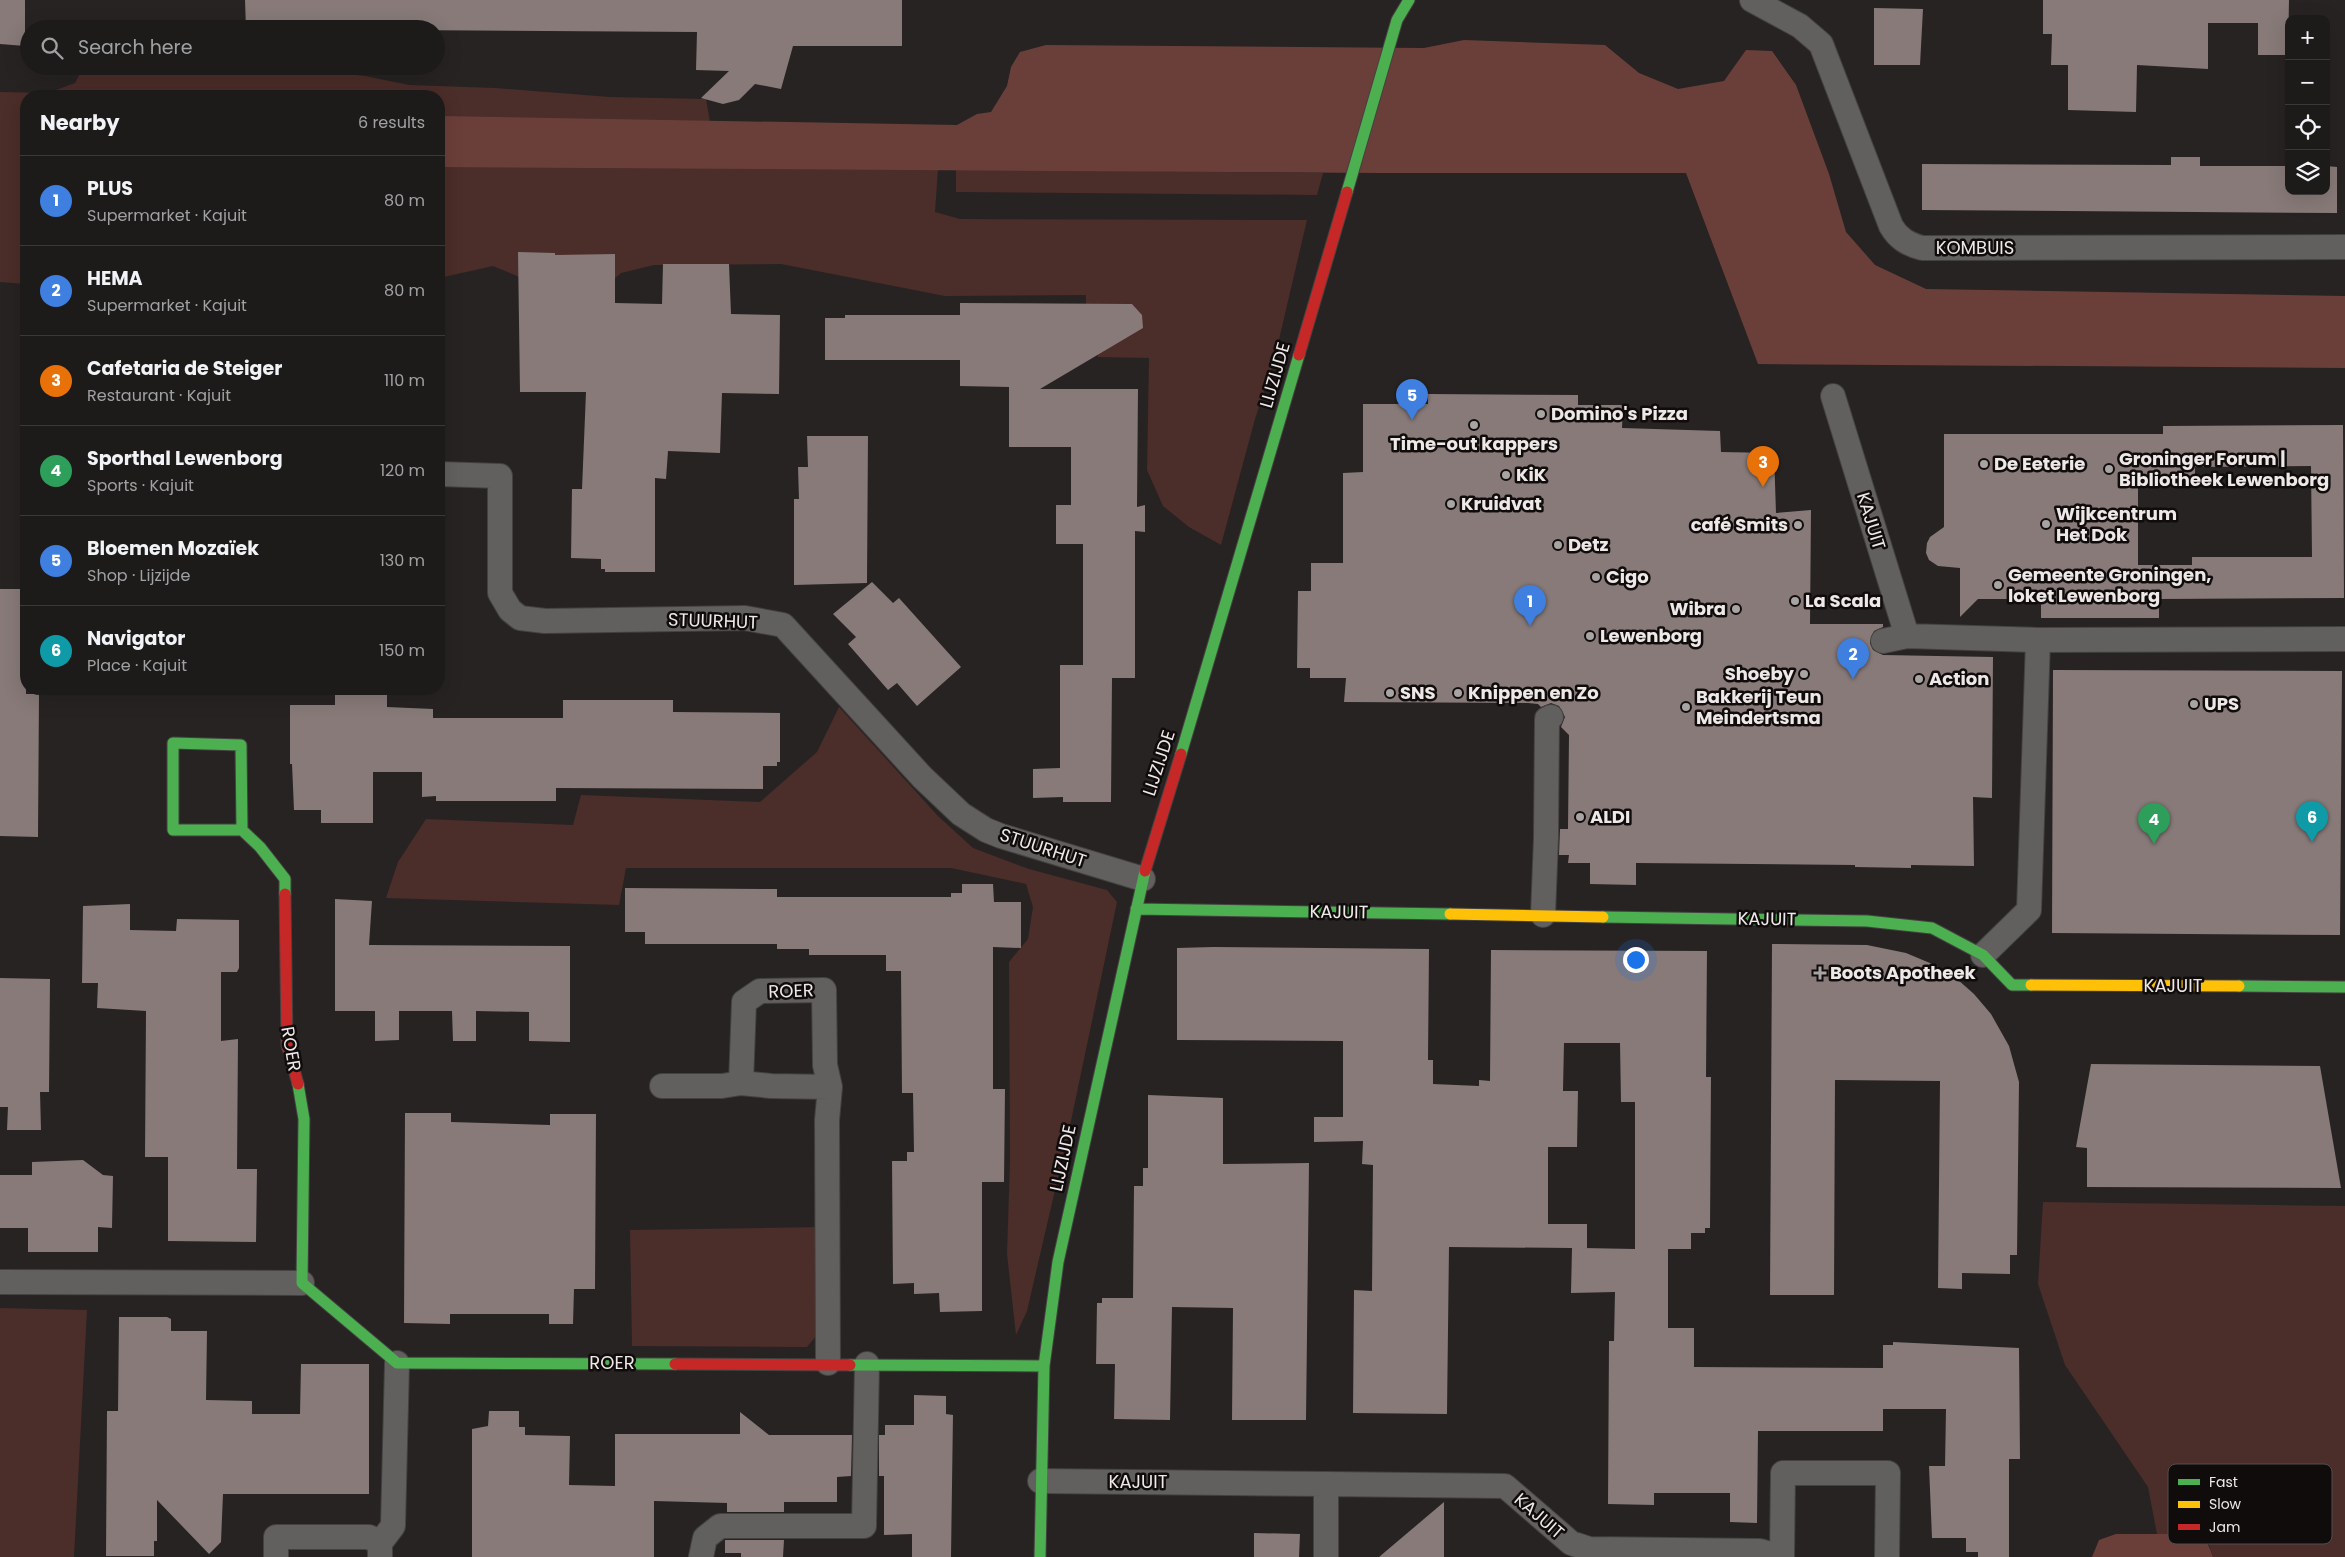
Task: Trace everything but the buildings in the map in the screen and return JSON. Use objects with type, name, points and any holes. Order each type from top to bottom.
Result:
[{"type":"street","name":"LIJZIJDE","points":[[1040,1557],[1040,1481],[1044,1366],[1058,1262],[1143,879],[1229,596],[1390,43],[1397,20],[1409,0]]},
{"type":"street","name":"KOMBUIS","points":[[1752,0],[1800,26],[1821,44],[1891,226],[1896,234],[1911,245],[1922,248],[2345,247]]},
{"type":"street","name":"KAJUIT","points":[[1833,396],[1907,636]]},
{"type":"street","name":"STUURHUT","points":[[445,474],[500,476],[500,593],[510,610],[520,618],[545,621],[745,618],[783,625],[922,777],[967,818],[1001,836],[1143,879]]},
{"type":"street","points":[[1883,641],[1907,636],[2038,640],[2345,639]]},
{"type":"street","points":[[1983,955],[2029,910],[2038,640]]},
{"type":"street","points":[[1543,915],[1547,719],[1550,717]]},
{"type":"street","points":[[173,744],[241,745],[242,830],[173,830],[173,744]]},
{"type":"street","name":"ROER","points":[[242,830],[260,847],[285,879],[287,1045],[299,1089],[304,1119],[302,1283]]},
{"type":"street","name":"KAJUIT","points":[[1136,909],[1867,921],[1932,928],[1983,955],[2012,985],[2345,987]]},
{"type":"street","name":"ROER","points":[[741,1083],[744,1002],[760,991],[824,990],[825,1065],[830,1087],[828,1120],[828,1364]]},
{"type":"street","points":[[662,1086],[722,1086],[741,1083],[770,1086],[830,1087]]},
{"type":"street","points":[[0,1282],[302,1283],[397,1363],[393,1526],[380,1550],[370,1537],[276,1536],[276,1557]]},
{"type":"street","name":"ROER","points":[[397,1363],[1044,1366]]},
{"type":"street","points":[[701,1557],[705,1538],[720,1526],[864,1526],[867,1364]]},
{"type":"street","name":"KAJUIT","points":[[1040,1481],[1505,1486],[1571,1543],[1589,1549],[1760,1551],[1781,1557],[1783,1473],[1888,1473],[1887,1557]]},
{"type":"street","points":[[1326,1484],[1326,1557]]},
{"type":"shaded area","points":[[1464,40],[1605,45],[1639,73],[1678,89],[1724,81],[1746,50],[1772,51],[1796,85],[1829,174],[1846,232],[1875,265],[1926,289],[2345,296],[2345,368],[1758,364],[1686,173],[445,167],[445,116],[957,125],[977,114],[991,112],[1007,86],[1011,67],[1020,52],[1046,45],[1424,48]]},
{"type":"shaded area","points":[[79,75],[356,75],[409,85],[495,88],[610,97],[706,99],[711,128],[711,165],[938,169],[935,212],[960,219],[1307,220],[1274,361],[1255,419],[1221,545],[1189,527],[1163,506],[1147,470],[1149,358],[1098,357],[1098,318],[1086,318],[1086,295],[945,296],[781,264],[654,265],[621,273],[612,281],[536,284],[493,266],[445,277],[445,90],[56,90],[75,83]]},
{"type":"shaded area","points":[[0,92],[20,92],[20,284],[0,282]]},
{"type":"shaded area","points":[[956,169],[1323,173],[1317,195],[956,192]]},
{"type":"shaded area","points":[[839,707],[938,816],[973,848],[1029,869],[1107,890],[1117,902],[1071,1121],[1027,1311],[1016,1335],[1007,1254],[1010,1161],[1009,962],[1028,939],[1033,907],[1026,884],[951,868],[626,868],[619,905],[386,898],[398,862],[426,819],[573,825],[581,795],[760,802],[817,752]]},
{"type":"shaded area","points":[[2043,1202],[2345,1206],[2345,1557],[2213,1557],[2209,1544],[2332,1544],[2332,1464],[2168,1464],[2168,1534],[2157,1534],[2148,1487],[2065,1365],[2038,1284]]},
{"type":"shaded area","points":[[820,1227],[821,1330],[807,1347],[632,1346],[630,1230]]},
{"type":"shaded area","points":[[0,1308],[87,1310],[74,1557],[0,1557]]},
{"type":"shaded area","points":[[2116,1534],[2168,1534],[2168,1544],[2207,1544],[2213,1557],[2092,1557],[2099,1540]]},
{"type":"traffic: fast","points":[[1347,192],[1397,20],[1409,0]]},
{"type":"traffic: fast","points":[[1181,754],[1299,355]]},
{"type":"traffic: fast","points":[[242,830],[173,830],[173,743],[241,745],[242,830],[260,847],[285,879],[285,894]]},
{"type":"traffic: fast","points":[[1040,1557],[1044,1366],[1058,1262],[1145,871]]},
{"type":"traffic: fast","points":[[1136,909],[1450,914]]},
{"type":"traffic: fast","points":[[1603,917],[1867,921],[1932,928],[1983,955],[2012,985],[2031,985]]},
{"type":"traffic: fast","points":[[2239,986],[2345,987]]},
{"type":"traffic: fast","points":[[298,1084],[304,1119],[302,1283],[397,1363],[675,1364]]},
{"type":"traffic: fast","points":[[850,1365],[1044,1366]]},
{"type":"traffic: slow","points":[[1450,914],[1603,917]]},
{"type":"traffic: slow","points":[[2031,985],[2239,986]]},
{"type":"traffic: jam","points":[[1299,355],[1347,192]]},
{"type":"traffic: jam","points":[[1145,871],[1181,754]]},
{"type":"traffic: jam","points":[[285,894],[287,1045],[298,1084]]},
{"type":"traffic: jam","points":[[675,1364],[850,1365]]},
{"type":"place","name":"Domino's Pizza","points":[[1541,414]]},
{"type":"place","name":"Bloemen Mozaïek","points":[[1412,420]]},
{"type":"place","name":"Time-out kappers","points":[[1474,425]]},
{"type":"place","name":"De Eeterie","points":[[1984,464]]},
{"type":"place","name":"Groninger Forum | Bibliotheek Lewenborg","points":[[2109,469]]},
{"type":"place","name":"KiK","points":[[1506,475]]},
{"type":"place","name":"Cafetaria de Steiger","points":[[1763,487]]},
{"type":"place","name":"Kruidvat","points":[[1451,504]]},
{"type":"place","name":"Wijkcentrum Het Dok","points":[[2046,524]]},
{"type":"place","name":"café Smits","points":[[1798,525]]},
{"type":"place","name":"Detz","points":[[1558,545]]},
{"type":"place","name":"Cigo","points":[[1596,577]]},
{"type":"place","name":"Gemeente Groningen, loket Lewenborg","points":[[1998,585]]},
{"type":"place","name":"La Scala","points":[[1795,601]]},
{"type":"place","name":"Wibra","points":[[1736,609]]},
{"type":"place","name":"PLUS","points":[[1530,626]]},
{"type":"place","name":"Lewenborg","points":[[1590,636]]},
{"type":"place","name":"Shoeby","points":[[1804,674]]},
{"type":"place","name":"HEMA","points":[[1853,679]]},
{"type":"place","name":"Action","points":[[1919,679]]},
{"type":"place","name":"SNS","points":[[1390,693]]},
{"type":"place","name":"Knippen en Zo","points":[[1458,693]]},
{"type":"place","name":"UPS","points":[[2194,704]]},
{"type":"place","name":"Bakkerij Teun Meindertsma","points":[[1686,707]]},
{"type":"place","name":"ALDI","points":[[1580,817]]},
{"type":"place","name":"Navigator","points":[[2312,842]]},
{"type":"place","name":"Sporthal Lewenborg","points":[[2154,844]]},
{"type":"place","name":"Boots Apotheek","points":[[1820,973]]}]
